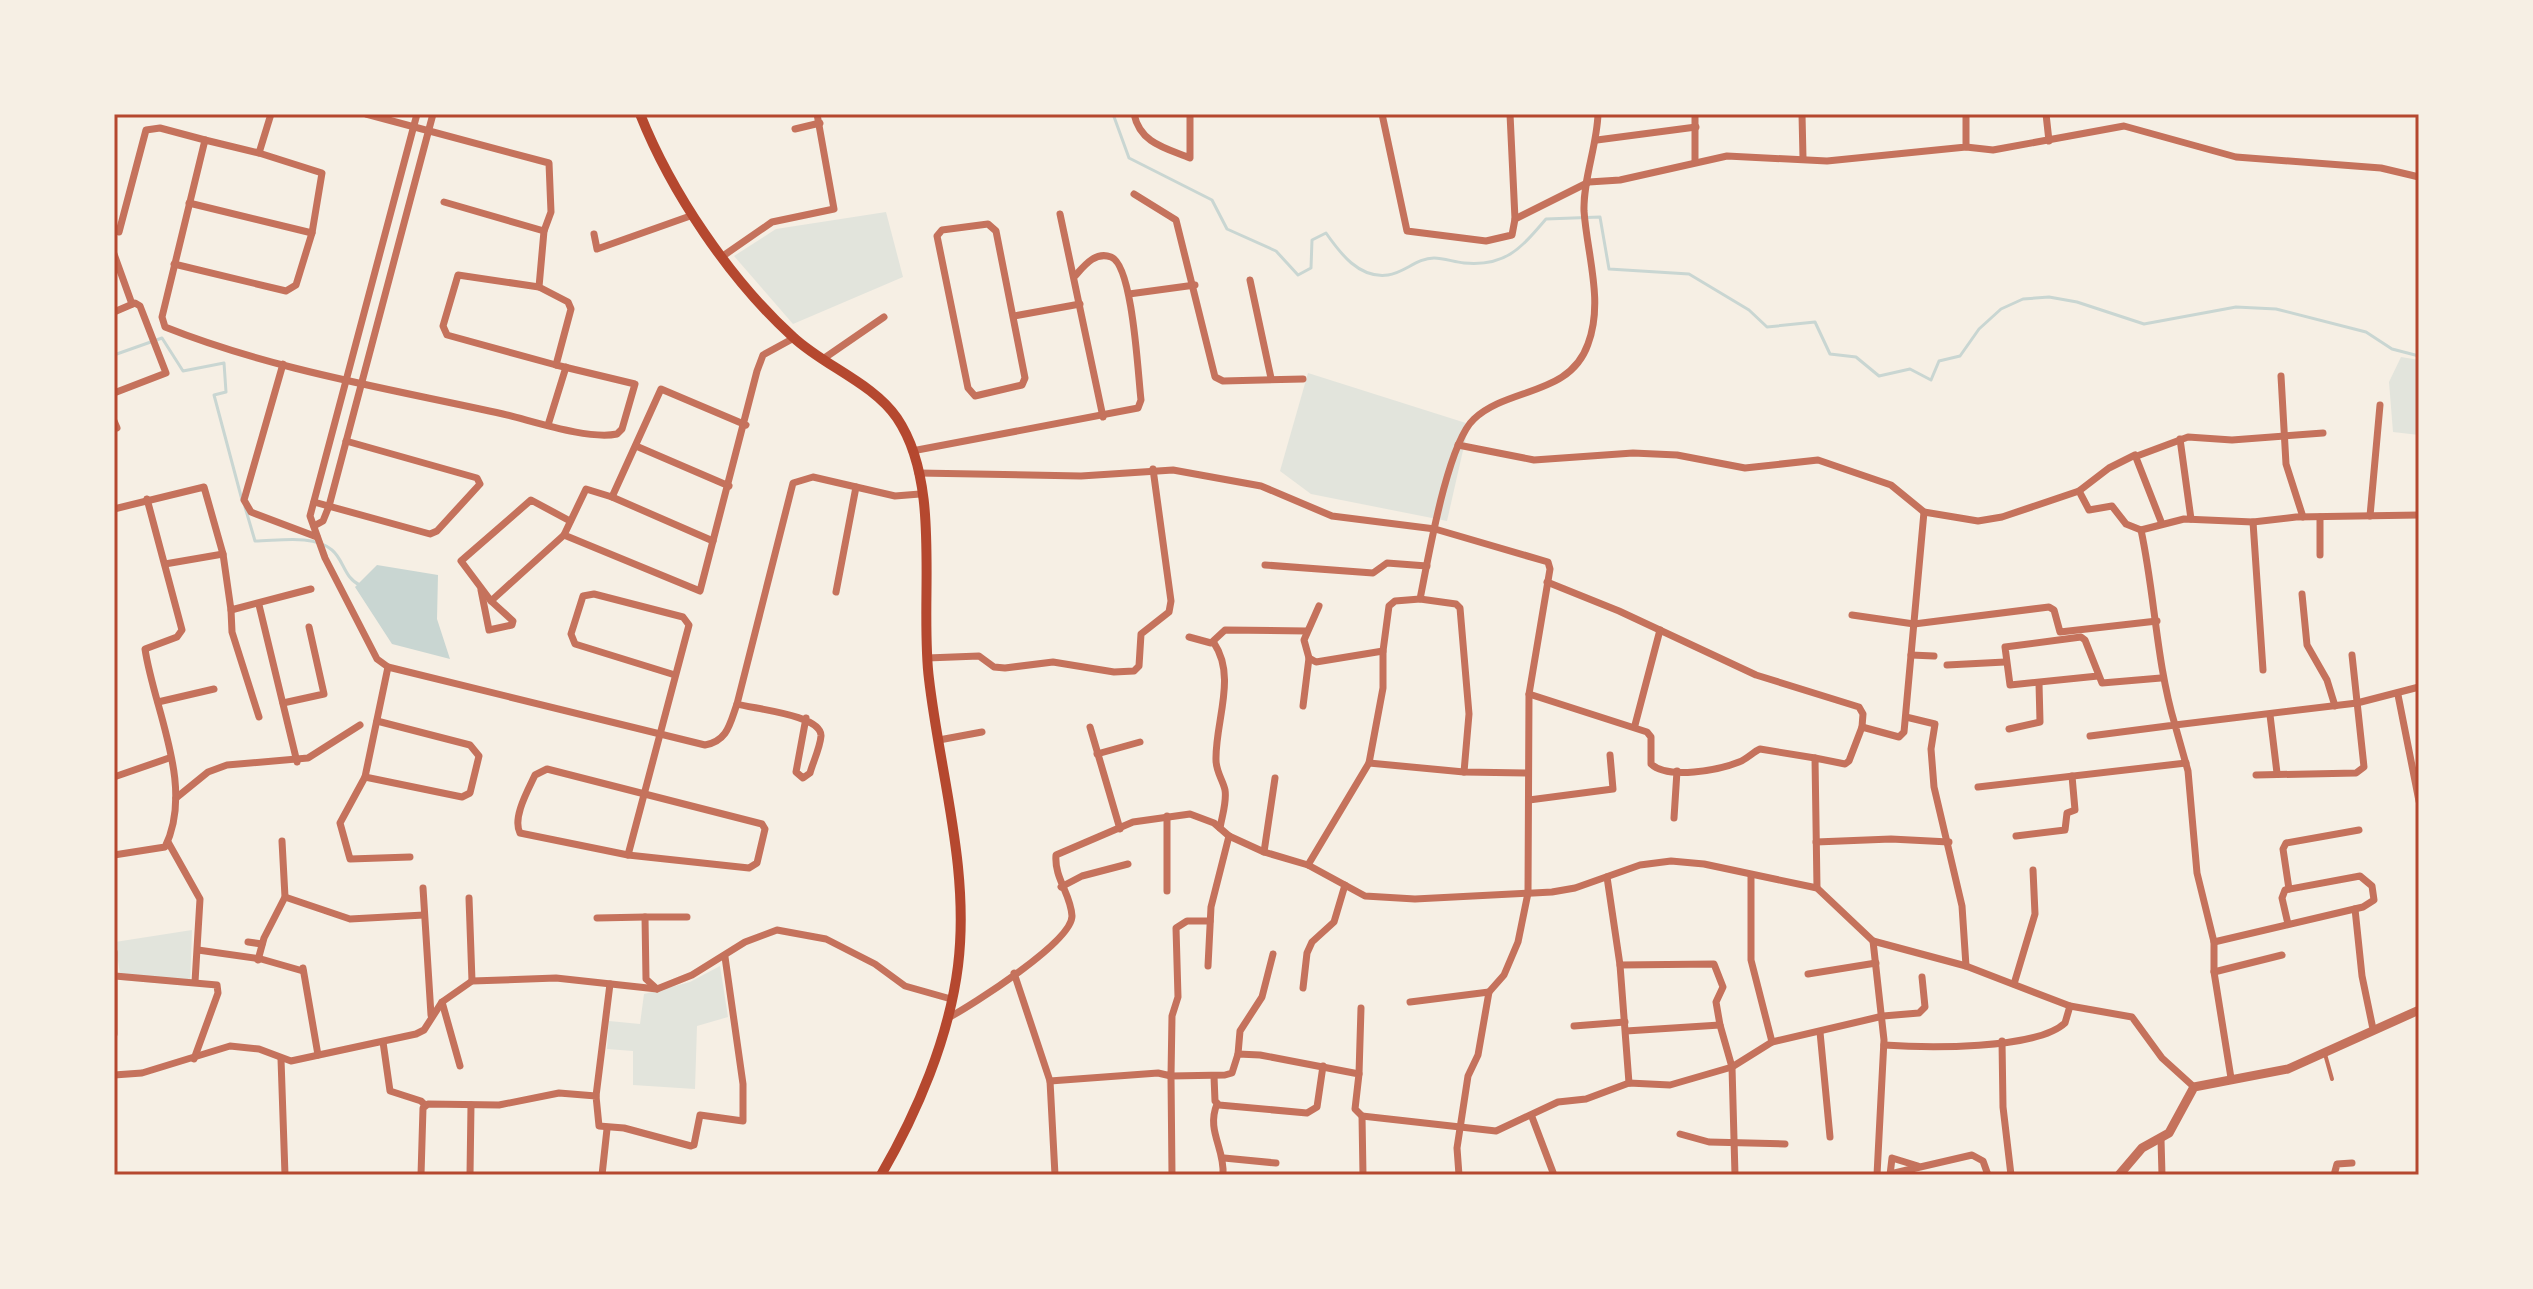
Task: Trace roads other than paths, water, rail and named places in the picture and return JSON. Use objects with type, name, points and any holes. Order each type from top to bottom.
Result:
[{"type":"main road","points":[[640,114],[664,168],[723,256],[794,338],[881,401],[904,429],[918,473],[927,553],[927,658],[955,828],[958,964],[946,1019],[914,1112],[881,1175]]},
{"type":"street","points":[[259,153],[271,114]]},
{"type":"street","points":[[366,114],[549,163],[551,212],[544,231],[539,287]]},
{"type":"street","points":[[417,114],[310,516],[325,558],[370,649],[388,667],[705,745],[716,743],[725,737],[737,704],[788,489],[803,477],[895,496],[920,494]]},
{"type":"street","points":[[314,526],[323,521],[329,506],[433,114]]},
{"type":"street","points":[[723,256],[772,222],[834,209],[817,114]]},
{"type":"street","points":[[1134,114],[1136,126],[1147,140],[1190,158],[1190,114]]},
{"type":"street","points":[[1382,114],[1407,231],[1486,241],[1512,235],[1515,219],[1510,114]]},
{"type":"street","points":[[1420,599],[1458,445],[1474,419],[1487,410],[1557,381],[1568,373],[1588,345],[1595,303],[1584,211],[1597,140],[1598,114]]},
{"type":"street","points":[[1695,114],[1695,162]]},
{"type":"street","points":[[1802,114],[1803,158]]},
{"type":"street","points":[[1966,114],[1966,147]]},
{"type":"street","points":[[2046,114],[2049,141]]},
{"type":"street","points":[[795,129],[820,123]]},
{"type":"street","points":[[1515,219],[1589,182],[1620,180],[1727,156],[1827,161],[1966,147],[1993,150],[2124,126],[2236,157],[2381,168],[2419,177]]},
{"type":"street","points":[[1597,140],[1696,127]]},
{"type":"street","points":[[119,232],[146,130],[160,128],[318,169],[322,173],[312,233],[296,285],[286,291],[174,264]]},
{"type":"street","points":[[205,140],[162,317],[165,327],[283,364],[548,425],[610,436],[622,429],[635,384],[556,365],[447,335],[443,326],[458,275],[539,287],[571,306],[556,365]]},
{"type":"street","points":[[1134,194],[1173,215],[1195,285],[1215,377],[1223,381],[1303,379]]},
{"type":"street","points":[[444,202],[544,231]]},
{"type":"street","points":[[189,203],[312,233]]},
{"type":"street","points":[[1060,214],[1103,417]]},
{"type":"street","points":[[594,234],[597,249],[693,215]]},
{"type":"street","points":[[993,226],[1014,316],[1025,383],[972,395],[937,242],[942,230],[993,226]]},
{"type":"street","points":[[114,254],[132,304]]},
{"type":"street","points":[[912,451],[1131,412],[1138,408],[1141,400],[1129,294],[1120,264],[1109,256],[1091,259],[1075,276]]},
{"type":"street","points":[[1250,280],[1271,378]]},
{"type":"street","points":[[1129,294],[1195,285]]},
{"type":"street","points":[[114,312],[132,304],[140,306],[166,373],[114,393]]},
{"type":"street","points":[[1014,316],[1080,304]]},
{"type":"street","points":[[823,359],[884,317]]},
{"type":"street","points":[[564,535],[700,591],[763,355],[794,338]]},
{"type":"street","points":[[283,364],[244,500],[251,512],[317,539]]},
{"type":"street","points":[[548,425],[566,367]]},
{"type":"street","points":[[2281,376],[2286,464],[2303,517]]},
{"type":"street","points":[[612,497],[661,389],[746,425]]},
{"type":"street","points":[[2370,516],[2380,405]]},
{"type":"street","points":[[1458,445],[1534,460],[1633,453],[1677,455],[1745,468],[1818,460],[1891,485],[1924,512],[1978,521],[2002,517],[2079,491],[2109,468],[2180,439],[2232,440],[2323,433]]},
{"type":"street","points":[[2180,439],[2191,519]]},
{"type":"street","points":[[314,502],[430,534],[437,531],[480,484],[477,478],[346,441]]},
{"type":"street","points":[[636,446],[729,486]]},
{"type":"street","points":[[2137,456],[2162,524]]},
{"type":"street","points":[[927,658],[979,656],[994,667],[1053,662],[1100,671],[1134,671],[1139,666],[1141,634],[1169,612],[1171,601],[1153,469]]},
{"type":"street","points":[[918,473],[1081,476],[1153,469],[1261,486],[1332,516],[1435,529],[1548,562],[1529,694],[1528,893],[1512,959],[1489,992],[1478,1055],[1468,1076],[1460,1125],[1459,1175]]},
{"type":"street","points":[[114,509],[204,487],[223,554],[232,632],[259,717]]},
{"type":"street","points":[[836,592],[856,487]]},
{"type":"street","points":[[491,601],[564,535],[586,489],[612,497],[713,541]]},
{"type":"street","points":[[2079,491],[2089,510],[2112,506],[2126,524],[2141,530],[2191,519],[2253,522],[2303,517],[2419,515]]},
{"type":"street","points":[[114,855],[161,850],[168,842],[176,798],[169,742],[145,649],[177,637],[182,630],[147,499]]},
{"type":"street","points":[[481,590],[489,630],[513,624],[481,590],[461,558],[530,500],[536,499],[570,521]]},
{"type":"street","points":[[1862,727],[1899,737],[1904,732],[1924,512]]},
{"type":"street","points":[[2320,517],[2320,555]]},
{"type":"street","points":[[2253,522],[2263,670]]},
{"type":"street","points":[[2141,530],[2157,621],[2161,678],[2186,763],[2197,873],[2214,942],[2214,972],[2231,1078]]},
{"type":"street","points":[[165,564],[223,554]]},
{"type":"street","points":[[1265,565],[1373,573],[1387,563],[1427,566]]},
{"type":"street","points":[[1529,694],[1635,725],[1650,734],[1653,767],[1677,771],[1736,763],[1760,749],[1845,764],[1862,727],[1863,714],[1859,707],[1756,675],[1547,582]]},
{"type":"street","points":[[231,610],[311,589]]},
{"type":"street","points":[[628,855],[663,733],[689,625],[686,619],[594,594],[583,596],[571,634],[575,644],[675,675]]},
{"type":"street","points":[[2302,594],[2307,645],[2327,680],[2335,706]]},
{"type":"street","points":[[1308,865],[1369,763],[1383,688],[1383,651],[1392,602],[1420,599],[1456,604],[1460,608],[1469,714],[1464,772]]},
{"type":"street","points":[[259,605],[297,762]]},
{"type":"street","points":[[1303,706],[1309,658],[1305,650],[1307,631],[1319,606]]},
{"type":"street","points":[[1852,615],[1914,624],[2046,607],[2054,610],[2060,632],[2157,621]]},
{"type":"street","points":[[283,703],[324,694],[309,627]]},
{"type":"street","points":[[1214,643],[1219,633],[1225,630],[1307,631]]},
{"type":"street","points":[[1635,725],[1660,630]]},
{"type":"street","points":[[1189,637],[1214,643],[1222,656],[1225,682],[1216,750],[1217,772],[1226,797],[1220,828]]},
{"type":"street","points":[[2098,676],[2010,685],[2004,651],[2009,644],[2081,637],[2085,640],[2098,676],[2106,685],[2161,678]]},
{"type":"street","points":[[1309,658],[1316,662],[1383,651]]},
{"type":"street","points":[[1911,655],[1934,656]]},
{"type":"street","points":[[2256,775],[2361,771],[2365,765],[2352,655]]},
{"type":"street","points":[[1947,665],[2005,662]]},
{"type":"street","points":[[388,667],[365,777],[354,803],[340,817],[348,856],[354,860],[410,857]]},
{"type":"street","points":[[2009,729],[2040,722],[2039,683]]},
{"type":"street","points":[[2090,736],[2357,703],[2398,695],[2419,687]]},
{"type":"street","points":[[158,702],[214,689]]},
{"type":"street","points":[[2398,695],[2419,801]]},
{"type":"street","points":[[737,704],[806,718],[816,724],[821,735],[810,773],[803,778],[796,772],[806,718]]},
{"type":"street","points":[[2270,715],[2277,773]]},
{"type":"street","points":[[1906,717],[1935,724],[1931,749],[1934,787],[1962,906],[1966,966]]},
{"type":"street","points":[[365,777],[462,797],[470,793],[479,756],[470,745],[377,721]]},
{"type":"street","points":[[176,798],[208,772],[227,765],[297,762],[315,755],[360,725]]},
{"type":"street","points":[[1090,727],[1120,829]]},
{"type":"street","points":[[939,740],[982,732]]},
{"type":"street","points":[[1097,754],[1140,742]]},
{"type":"street","points":[[1529,800],[1613,789],[1610,755]]},
{"type":"street","points":[[114,777],[169,758]]},
{"type":"street","points":[[1815,758],[1817,888]]},
{"type":"street","points":[[1369,763],[1464,772],[1528,773]]},
{"type":"street","points":[[1978,787],[2186,763]]},
{"type":"street","points":[[547,769],[762,824],[765,829],[757,863],[749,868],[628,855],[520,833],[516,824],[535,775],[547,769]]},
{"type":"street","points":[[1674,818],[1677,771]]},
{"type":"street","points":[[2016,836],[2065,830],[2067,814],[2075,810],[2072,776]]},
{"type":"street","points":[[1264,852],[1275,778]]},
{"type":"street","points":[[946,1019],[1050,947],[1068,928],[1071,910],[1056,873],[1056,855],[1133,822],[1190,814],[1264,852],[1308,865],[1365,896],[1398,899],[1575,888],[1640,865],[1671,861],[1817,888],[1873,941],[1966,966],[2070,1006],[2132,1017],[2162,1058],[2194,1087]]},
{"type":"street","points":[[1167,816],[1167,891]]},
{"type":"street","points":[[2289,889],[2283,849],[2286,843],[2359,830]]},
{"type":"street","points":[[1208,966],[1210,921],[1229,836]]},
{"type":"street","points":[[1816,842],[1891,839],[1949,842]]},
{"type":"street","points":[[258,960],[262,944],[285,897],[282,841]]},
{"type":"street","points":[[168,842],[200,899],[195,982]]},
{"type":"street","points":[[1061,887],[1082,876],[1128,864]]},
{"type":"street","points":[[2014,984],[2035,914],[2033,870]]},
{"type":"street","points":[[1751,875],[1751,960],[1772,1042]]},
{"type":"street","points":[[1607,877],[1620,965],[1629,1083]]},
{"type":"street","points":[[2214,942],[2355,909],[2374,900],[2372,886],[2365,877],[2289,889],[2282,893],[2288,924]]},
{"type":"street","points":[[1303,988],[1307,953],[1312,942],[1331,927],[1345,885]]},
{"type":"street","points":[[423,888],[431,1015]]},
{"type":"street","points":[[285,897],[350,919],[424,915]]},
{"type":"street","points":[[469,898],[472,981]]},
{"type":"street","points":[[2355,909],[2362,976],[2373,1029]]},
{"type":"street","points":[[645,917],[646,979],[657,989]]},
{"type":"street","points":[[597,918],[687,917]]},
{"type":"street","points":[[1172,1175],[1172,1016],[1178,997],[1176,928],[1187,921],[1210,921]]},
{"type":"street","points":[[114,1075],[142,1073],[230,1046],[242,1045],[291,1061],[383,1042],[420,1032],[442,1002],[472,981],[556,978],[657,989],[725,957],[762,934],[790,930],[826,939],[875,964],[905,986],[951,999]]},
{"type":"street","points":[[1873,941],[1884,1045],[1877,1175]]},
{"type":"street","points":[[248,942],[262,944]]},
{"type":"street","points":[[198,950],[303,968],[318,1055]]},
{"type":"street","points":[[114,952],[114,1034]]},
{"type":"street","points":[[1050,1081],[1158,1073],[1171,1076],[1232,1073],[1240,1031],[1262,997],[1273,954]]},
{"type":"street","points":[[2214,972],[2282,955]]},
{"type":"street","points":[[610,984],[596,1096],[598,1125],[607,1129],[624,1128],[691,1146],[700,1115],[743,1120],[743,1084],[725,957]]},
{"type":"street","points":[[1808,974],[1876,963]]},
{"type":"street","points":[[1620,965],[1714,964],[1723,987],[1716,1002],[1732,1067],[1735,1175]]},
{"type":"street","points":[[1014,973],[1050,1081],[1055,1175]]},
{"type":"street","points":[[115,976],[195,982],[219,988],[194,1059]]},
{"type":"street","points":[[1361,1008],[1355,1109],[1362,1116],[1496,1131],[1532,1117],[1558,1102],[1586,1099],[1629,1083],[1670,1085],[1732,1067],[1772,1042],[1883,1016],[1923,1011],[1922,977]]},
{"type":"street","points":[[1410,1002],[1489,992]]},
{"type":"street","points":[[442,1002],[460,1066]]},
{"type":"street","points":[[1884,1045],[1918,1048],[2047,1037],[2065,1023],[2070,1006]]},
{"type":"street","points":[[2194,1087],[2288,1069],[2419,1010]]},
{"type":"street","points":[[1574,1026],[1720,1025]]},
{"type":"street","points":[[1820,1032],[1830,1137]]},
{"type":"street","points":[[2002,1041],[2003,1107],[2011,1175]]},
{"type":"street","points":[[383,1042],[390,1091],[425,1105],[499,1105],[559,1093],[596,1096]]},
{"type":"street","points":[[1238,1054],[1359,1074]]},
{"type":"street","points":[[281,1059],[285,1175]]},
{"type":"street","points":[[1217,1104],[1307,1113],[1317,1107],[1323,1066]]},
{"type":"street","points":[[1214,1076],[1217,1104],[1211,1128],[1224,1158],[1223,1175]]},
{"type":"street","points":[[2119,1175],[2142,1148],[2161,1139],[2178,1122],[2194,1087]]},
{"type":"street","points":[[421,1175],[425,1105]]},
{"type":"street","points":[[470,1175],[471,1105]]},
{"type":"street","points":[[1362,1116],[1363,1175]]},
{"type":"street","points":[[1532,1117],[1554,1175]]},
{"type":"street","points":[[602,1175],[607,1129]]},
{"type":"street","points":[[1680,1134],[1689,1139],[1732,1144],[1785,1144]]},
{"type":"street","points":[[2161,1139],[2162,1175]]},
{"type":"street","points":[[1918,1166],[1892,1158],[1890,1175],[1972,1155],[1983,1161],[1988,1175]]},
{"type":"street","points":[[1224,1158],[1276,1163]]},
{"type":"street","points":[[2334,1175],[2337,1164],[2352,1163]]},
{"type":"lane","points":[[2324,1052],[2332,1079]]},
{"type":"waterway","points":[[1113,114],[1129,158],[1212,200],[1227,229],[1276,251],[1298,275],[1311,268],[1312,240],[1326,233],[1359,269],[1388,275],[1428,259],[1491,262],[1520,247],[1546,219],[1600,217],[1609,269],[1689,274],[1749,310],[1767,327],[1815,322],[1830,354],[1856,357],[1879,376],[1910,369],[1931,380],[1939,361],[1960,356],[1979,329],[2001,309],[2023,299],[2049,297],[2077,302],[2144,324],[2236,307],[2276,309],[2366,332],[2392,349],[2419,356]]},
{"type":"waterway","points":[[114,355],[162,338],[183,371],[224,363],[226,392],[214,395],[242,500]]},
{"type":"waterway","points":[[245,507],[255,541],[295,540],[324,545],[336,554],[351,578],[360,585]]}]
